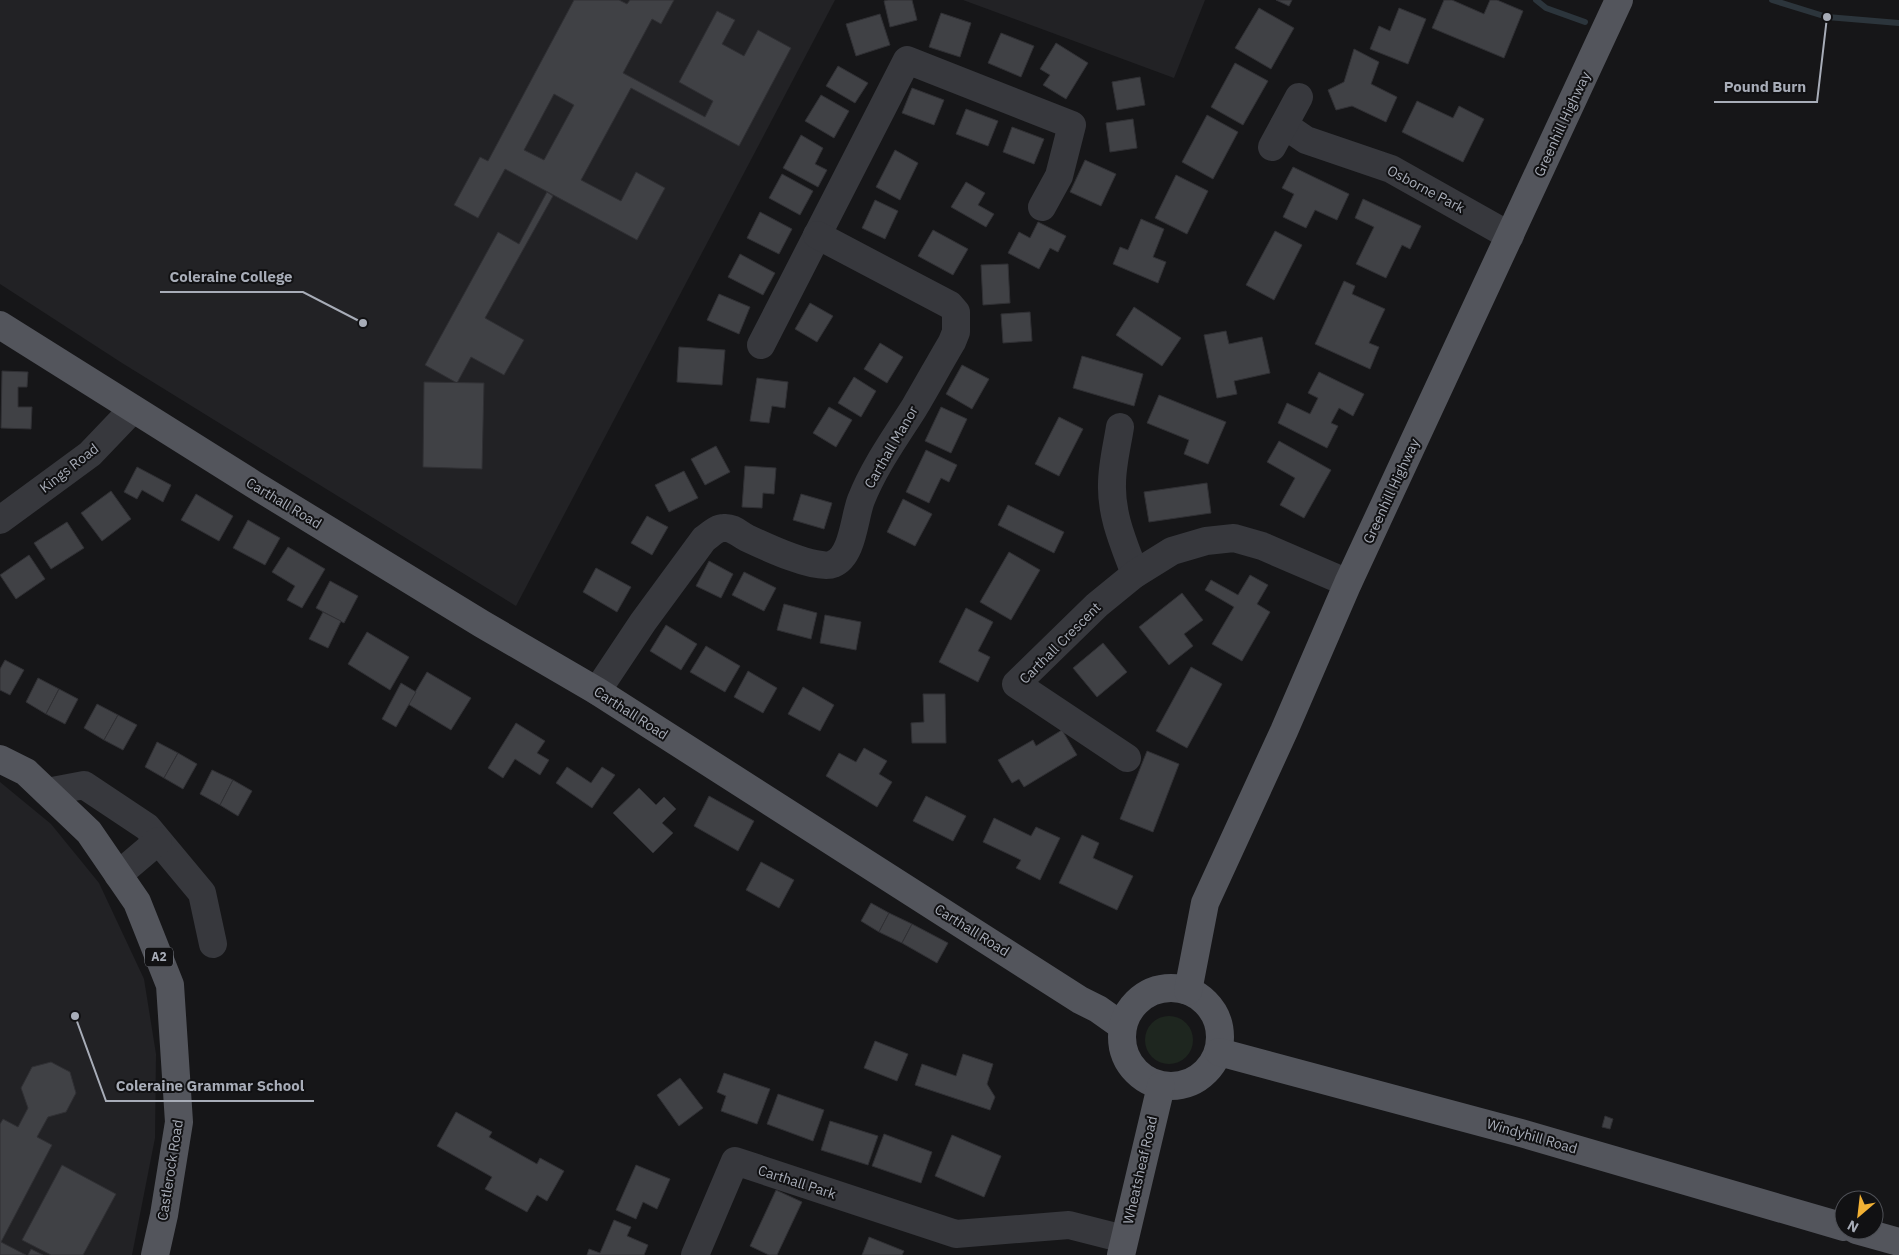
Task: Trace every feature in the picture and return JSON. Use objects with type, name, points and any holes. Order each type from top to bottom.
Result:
[{"type":"main road","name":"Greenhill Highway","points":[[1188,991],[1205,903],[1284,731],[1348,583],[1619,0]]},
{"type":"main road","name":"Carthall Road","points":[[0,325],[441,599],[596,691],[1122,1026]]},
{"type":"main road","name":"Castlerock Road","points":[[0,759],[26,772],[88,832],[137,902],[170,986],[179,1122],[164,1215],[155,1255]]},
{"type":"main road","points":[[1171,988],[1188,991],[1201,998],[1211,1009],[1218,1022],[1220,1037],[1218,1052],[1212,1065],[1202,1076],[1190,1084],[1175,1087],[1161,1086],[1146,1081],[1134,1071],[1123,1050],[1121,1042],[1122,1026],[1128,1011],[1140,998],[1155,990],[1171,988]]},
{"type":"main road","name":"Windyhill Road","points":[[1218,1052],[1521,1133],[1834,1224]]},
{"type":"main road","name":"Wheatsheaf Road","points":[[1122,1247],[1161,1086]]},
{"type":"main road","points":[[1884,1238],[1899,1242]]},
{"type":"street","points":[[761,345],[907,60],[1072,125],[1059,176],[1042,207]]},
{"type":"street","name":"Osborne Park","points":[[1299,96],[1278,136],[1306,140],[1391,169],[1510,236]]},
{"type":"street","name":"Carthall Manor","points":[[596,691],[648,614],[704,539],[713,532],[722,528],[731,528],[747,538],[804,562],[821,566],[832,565],[841,559],[848,549],[861,501],[876,468],[952,342],[956,332],[956,312],[950,305],[818,235]]},
{"type":"street","name":"Kings Road","points":[[0,520],[90,454],[133,409]]},
{"type":"street","points":[[1125,443],[1112,484],[1114,511],[1118,530],[1135,574]]},
{"type":"street","name":"Carthall Crescent","points":[[1127,758],[1016,684],[1096,605],[1135,574],[1172,551],[1206,541],[1234,538],[1262,546],[1348,583]]},
{"type":"street","points":[[47,792],[84,785],[147,827],[202,893],[214,944]]},
{"type":"street","points":[[118,874],[158,841]]},
{"type":"street","name":"Carthall Park","points":[[695,1255],[735,1161],[953,1245],[1069,1225],[1122,1247]]},
{"type":"shaded area","points":[[0,0],[835,0],[516,606],[122,363],[0,284]]},
{"type":"shaded area","points":[[963,0],[1205,0],[1174,78]]},
{"type":"shaded area","points":[[0,782],[51,824],[99,883],[144,979],[156,1054],[155,1138],[132,1255],[0,1255]]},
{"type":"shaded area","points":[[1164,1016],[1174,1016],[1183,1020],[1189,1026],[1192,1031],[1192,1049],[1183,1060],[1174,1064],[1164,1064],[1155,1060],[1149,1054],[1145,1045],[1145,1035],[1149,1026],[1155,1020]]},
{"type":"building","points":[[574,0],[619,0],[627,4],[630,0],[674,0],[661,24],[652,19],[623,73],[705,117],[713,101],[679,82],[717,11],[735,20],[722,44],[744,56],[758,30],[791,48],[739,146],[631,88],[581,180],[621,201],[636,172],[665,188],[637,240],[505,169],[478,218],[454,205],[480,157],[488,161]],"holes":[[[554,94],[574,105],[544,160],[524,150]]]},
{"type":"building","points":[[912,0],[917,20],[890,27],[884,1]]},
{"type":"building","points":[[1276,0],[1292,0],[1289,6]]},
{"type":"building","points":[[1444,0],[1452,0],[1484,14],[1490,0],[1497,0],[1523,11],[1504,58],[1432,28]]},
{"type":"building","points":[[1259,8],[1294,28],[1271,69],[1235,48]]},
{"type":"building","points":[[1399,8],[1426,19],[1408,64],[1370,49],[1379,26],[1390,31]]},
{"type":"building","points":[[941,13],[971,23],[960,57],[929,47]]},
{"type":"building","points":[[880,14],[890,45],[856,56],[846,24]]},
{"type":"building","points":[[1001,33],[1034,46],[1021,77],[988,63]]},
{"type":"building","points":[[1056,43],[1088,63],[1066,99],[1043,85],[1050,75],[1040,69]]},
{"type":"building","points":[[1354,49],[1379,62],[1371,84],[1397,97],[1386,122],[1352,106],[1336,110],[1328,90],[1344,82]]},
{"type":"building","points":[[1235,63],[1268,81],[1243,125],[1211,107]]},
{"type":"building","points":[[838,66],[868,83],[855,103],[826,86]]},
{"type":"building","points":[[1140,77],[1145,105],[1117,110],[1112,82]]},
{"type":"building","points":[[912,88],[944,100],[934,125],[902,113]]},
{"type":"building","points":[[821,95],[849,111],[834,138],[805,121]]},
{"type":"building","points":[[1417,101],[1453,118],[1459,106],[1484,119],[1463,162],[1402,132]]},
{"type":"building","points":[[966,109],[998,121],[988,146],[956,134]]},
{"type":"building","points":[[1207,115],[1238,132],[1213,179],[1182,162]]},
{"type":"building","points":[[1133,119],[1137,148],[1110,152],[1106,123]]},
{"type":"building","points":[[1012,127],[1044,139],[1034,164],[1003,152]]},
{"type":"building","points":[[801,135],[823,148],[815,164],[827,170],[818,187],[783,168]]},
{"type":"building","points":[[895,150],[918,163],[900,200],[876,187]]},
{"type":"building","points":[[1085,160],[1116,174],[1101,206],[1070,192]]},
{"type":"building","points":[[1293,167],[1349,194],[1337,220],[1315,210],[1306,228],[1283,217],[1294,194],[1282,188]]},
{"type":"building","points":[[782,174],[813,191],[800,215],[769,198]]},
{"type":"building","points":[[1176,175],[1208,191],[1187,234],[1155,218]]},
{"type":"building","points":[[966,182],[985,193],[978,205],[994,214],[986,227],[951,207]]},
{"type":"building","points":[[547,192],[553,196],[485,318],[524,340],[504,375],[471,357],[457,383],[425,365],[498,232],[519,244]]},
{"type":"building","points":[[1363,199],[1421,226],[1410,249],[1402,245],[1386,278],[1356,264],[1374,227],[1355,218]]},
{"type":"building","points":[[875,200],[898,211],[885,239],[862,228]]},
{"type":"building","points":[[760,212],[792,229],[779,254],[747,238]]},
{"type":"building","points":[[1141,219],[1164,229],[1153,257],[1166,262],[1158,283],[1113,264],[1120,247],[1128,250]]},
{"type":"building","points":[[1038,222],[1066,236],[1058,252],[1050,248],[1039,269],[1008,253],[1019,232],[1030,238]]},
{"type":"building","points":[[933,230],[968,249],[953,275],[918,256]]},
{"type":"building","points":[[1275,231],[1302,245],[1274,300],[1246,285]]},
{"type":"building","points":[[740,254],[775,273],[763,295],[728,277]]},
{"type":"building","points":[[1008,264],[1010,303],[983,305],[981,265]]},
{"type":"building","points":[[1344,281],[1355,286],[1352,294],[1385,309],[1369,343],[1379,347],[1370,369],[1315,344]]},
{"type":"building","points":[[719,294],[750,307],[739,334],[707,320]]},
{"type":"building","points":[[810,303],[833,316],[817,342],[795,329]]},
{"type":"building","points":[[1134,307],[1181,338],[1162,366],[1116,335]]},
{"type":"building","points":[[1030,312],[1032,341],[1003,343],[1001,314]]},
{"type":"building","points":[[1226,331],[1229,344],[1262,337],[1270,373],[1234,381],[1237,394],[1217,398],[1204,335]]},
{"type":"building","points":[[880,343],[903,357],[887,383],[864,369]]},
{"type":"building","points":[[679,347],[725,350],[722,385],[677,382]]},
{"type":"building","points":[[1082,356],[1143,374],[1134,406],[1073,388]]},
{"type":"building","points":[[962,365],[989,379],[972,409],[946,394]]},
{"type":"building","points":[[2,371],[28,372],[27,387],[18,387],[18,407],[32,407],[31,429],[1,428]]},
{"type":"building","points":[[1319,372],[1364,394],[1353,416],[1339,408],[1331,423],[1338,426],[1327,448],[1278,423],[1287,403],[1310,414],[1318,398],[1308,393]]},
{"type":"building","points":[[854,377],[876,391],[861,417],[838,403]]},
{"type":"building","points":[[757,378],[788,382],[785,408],[772,406],[769,423],[750,421]]},
{"type":"building","points":[[424,382],[484,383],[482,469],[423,467]]},
{"type":"building","points":[[1159,395],[1226,422],[1208,464],[1184,454],[1189,440],[1147,423]]},
{"type":"building","points":[[829,407],[852,420],[836,447],[813,433]]},
{"type":"building","points":[[941,407],[967,419],[951,453],[925,441]]},
{"type":"building","points":[[1059,417],[1083,429],[1059,476],[1035,464]]},
{"type":"building","points":[[1279,441],[1331,470],[1304,518],[1280,505],[1295,478],[1267,462]]},
{"type":"building","points":[[716,446],[730,472],[705,485],[691,459]]},
{"type":"building","points":[[926,450],[957,465],[949,482],[941,478],[929,503],[906,492]]},
{"type":"building","points":[[745,466],[776,468],[774,494],[763,493],[762,508],[742,507]]},
{"type":"building","points":[[137,467],[171,485],[163,502],[142,490],[137,499],[124,492]]},
{"type":"building","points":[[684,471],[698,498],[669,512],[655,485]]},
{"type":"building","points":[[1207,483],[1211,513],[1149,522],[1144,492]]},
{"type":"building","points":[[111,491],[131,519],[102,541],[81,513]]},
{"type":"building","points":[[196,494],[233,516],[219,541],[181,520]]},
{"type":"building","points":[[801,494],[832,503],[824,529],[793,520]]},
{"type":"building","points":[[903,499],[932,514],[915,546],[887,532]]},
{"type":"building","points":[[1008,505],[1064,532],[1054,553],[998,525]]},
{"type":"building","points":[[647,516],[668,527],[652,555],[631,543]]},
{"type":"building","points":[[248,520],[280,538],[265,565],[233,548]]},
{"type":"building","points":[[67,522],[84,548],[51,569],[34,543]]},
{"type":"building","points":[[288,547],[325,569],[302,608],[287,600],[295,586],[272,572]]},
{"type":"building","points":[[1009,552],[1040,570],[1011,620],[980,602]]},
{"type":"building","points":[[29,555],[45,579],[16,599],[0,575]]},
{"type":"building","points":[[709,561],[733,574],[721,598],[696,586]]},
{"type":"building","points":[[596,568],[631,587],[617,612],[583,592]]},
{"type":"building","points":[[744,572],[776,588],[764,611],[732,595]]},
{"type":"building","points":[[1250,575],[1268,585],[1257,604],[1270,612],[1242,661],[1212,644],[1234,607],[1205,590],[1211,580],[1238,595]]},
{"type":"building","points":[[330,581],[358,596],[344,623],[316,608]]},
{"type":"building","points":[[1182,593],[1203,620],[1184,634],[1193,646],[1169,665],[1139,627]]},
{"type":"building","points":[[784,604],[817,613],[811,639],[777,630]]},
{"type":"building","points":[[966,608],[993,622],[978,651],[990,657],[978,682],[939,662]]},
{"type":"building","points":[[323,612],[341,621],[328,648],[309,639]]},
{"type":"building","points":[[825,615],[861,622],[856,650],[820,643]]},
{"type":"building","points":[[666,625],[697,644],[681,670],[650,651]]},
{"type":"building","points":[[367,632],[409,657],[390,690],[348,664]]},
{"type":"building","points":[[1103,643],[1127,672],[1097,697],[1073,668]]},
{"type":"building","points":[[706,646],[740,666],[725,692],[690,672]]},
{"type":"building","points":[[5,660],[24,670],[10,695],[0,690],[0,669]]},
{"type":"building","points":[[1191,667],[1222,684],[1187,748],[1156,731]]},
{"type":"building","points":[[748,671],[777,688],[763,713],[734,697]]},
{"type":"building","points":[[427,672],[471,698],[451,730],[408,704]]},
{"type":"building","points":[[38,678],[59,689],[46,714],[26,702]]},
{"type":"building","points":[[401,683],[416,692],[396,727],[382,719]]},
{"type":"building","points":[[803,687],[834,705],[820,731],[788,714]]},
{"type":"building","points":[[59,689],[78,699],[65,724],[46,714]]},
{"type":"building","points":[[923,694],[945,694],[946,743],[912,743],[911,723],[924,722]]},
{"type":"building","points":[[97,704],[118,715],[104,740],[84,728]]},
{"type":"building","points":[[118,715],[137,725],[123,750],[104,740]]},
{"type":"building","points":[[516,723],[545,741],[537,753],[549,760],[540,775],[515,759],[503,778],[488,768]]},
{"type":"building","points":[[1062,730],[1077,755],[1024,787],[1019,779],[1012,783],[998,760],[1033,740],[1036,746]]},
{"type":"building","points":[[157,742],[178,753],[164,778],[145,767]]},
{"type":"building","points":[[864,748],[887,761],[879,774],[892,782],[877,807],[826,776],[839,753],[856,762]]},
{"type":"building","points":[[1147,751],[1179,764],[1153,832],[1120,819]]},
{"type":"building","points":[[178,753],[197,764],[183,789],[164,778]]},
{"type":"building","points":[[567,767],[591,783],[602,767],[615,775],[592,808],[556,783]]},
{"type":"building","points":[[212,770],[233,780],[220,805],[200,794]]},
{"type":"building","points":[[233,780],[252,791],[238,816],[220,805]]},
{"type":"building","points":[[639,788],[656,805],[664,797],[676,809],[662,823],[673,833],[653,853],[613,813]]},
{"type":"building","points":[[709,796],[754,821],[738,851],[694,826]]},
{"type":"building","points":[[926,796],[966,816],[953,841],[913,821]]},
{"type":"building","points":[[994,818],[1031,836],[1036,827],[1060,838],[1040,880],[1016,868],[1021,860],[983,842]]},
{"type":"building","points":[[1082,835],[1099,843],[1093,858],[1133,876],[1117,910],[1059,883]]},
{"type":"building","points":[[761,862],[794,880],[779,908],[746,890]]},
{"type":"building","points":[[871,903],[889,913],[879,932],[861,921]]},
{"type":"building","points":[[889,913],[912,924],[902,943],[879,932]]},
{"type":"building","points":[[912,924],[948,943],[937,963],[902,943]]},
{"type":"building","points":[[875,1041],[908,1054],[897,1081],[864,1068]]},
{"type":"building","points":[[963,1054],[993,1064],[987,1084],[995,1097],[990,1110],[915,1085],[922,1064],[956,1076]]},
{"type":"building","points":[[51,1062],[70,1072],[76,1093],[66,1112],[48,1117],[37,1137],[52,1145],[1,1242],[26,1255],[0,1255],[0,1124],[3,1119],[18,1127],[28,1108],[21,1088],[32,1067]]},
{"type":"building","points":[[724,1073],[770,1089],[757,1124],[721,1111],[726,1096],[717,1092]]},
{"type":"building","points":[[680,1078],[703,1108],[679,1126],[657,1095]]},
{"type":"building","points":[[778,1094],[824,1110],[813,1141],[767,1124]]},
{"type":"building","points":[[456,1112],[492,1132],[489,1137],[537,1164],[540,1158],[564,1171],[547,1201],[537,1195],[527,1212],[485,1189],[492,1177],[437,1146]]},
{"type":"building","points":[[1605,1116],[1613,1119],[1610,1129],[1602,1127]]},
{"type":"building","points":[[830,1121],[878,1136],[868,1165],[821,1150]]},
{"type":"building","points":[[884,1134],[932,1152],[921,1183],[872,1166]]},
{"type":"building","points":[[952,1135],[1001,1156],[984,1197],[935,1176]]},
{"type":"building","points":[[62,1165],[116,1194],[83,1255],[51,1255],[22,1240]]},
{"type":"building","points":[[636,1165],[670,1179],[657,1209],[643,1202],[636,1219],[616,1210]]},
{"type":"building","points":[[776,1190],[802,1202],[777,1255],[769,1255],[750,1246]]},
{"type":"building","points":[[614,1220],[631,1227],[627,1236],[648,1245],[644,1255],[587,1255],[589,1249],[600,1253]]},
{"type":"building","points":[[869,1237],[904,1251],[902,1255],[862,1255]]},
{"type":"building","points":[[31,1249],[43,1255],[28,1255]]},
{"type":"waterway","points":[[1536,0],[1546,8],[1585,22]]},
{"type":"waterway","points":[[1772,0],[1827,17],[1899,23]]},
{"type":"place","name":"Pound Burn","points":[[1827,17]]},
{"type":"place","name":"Coleraine College","points":[[363,323]]},
{"type":"place","name":"Coleraine Grammar School","points":[[75,1016]]}]
